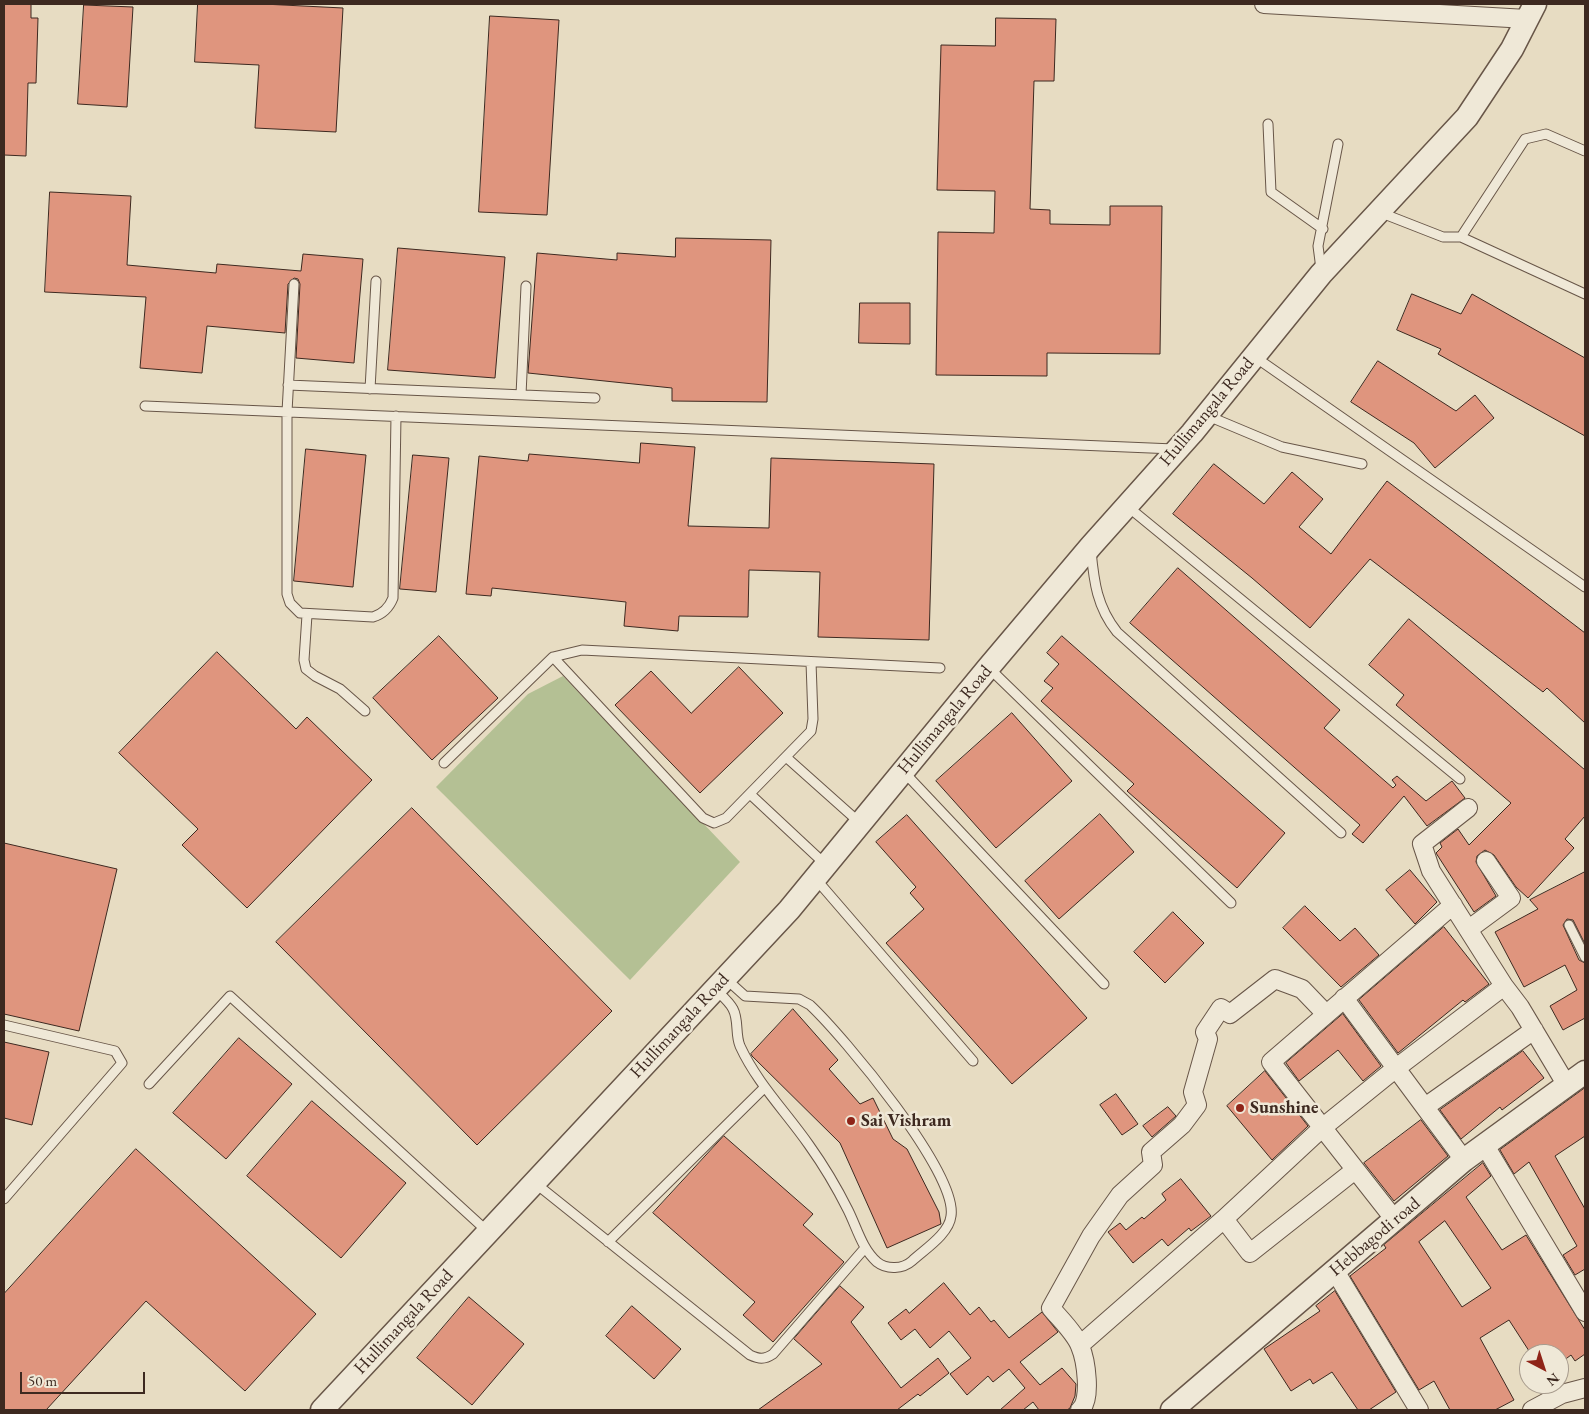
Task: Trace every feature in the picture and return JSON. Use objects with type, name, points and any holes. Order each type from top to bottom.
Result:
[{"type":"street","points":[[1264,4],[1531,12]]},
{"type":"street","name":"Hullimangala Road","points":[[322,1410],[789,910],[988,668],[1091,546],[1206,415],[1321,274],[1467,117],[1512,49],[1531,12]]},
{"type":"street","points":[[1468,808],[1422,844],[1431,871],[1534,1030],[1566,1084]]},
{"type":"street","points":[[1469,929],[1511,898],[1486,861]]},
{"type":"street","points":[[1395,1220],[1271,1062],[1453,905]]},
{"type":"street","points":[[1080,1410],[1085,1406],[1087,1389],[1080,1345],[1051,1308],[1091,1236],[1120,1196],[1153,1165],[1151,1152],[1182,1125],[1197,1105],[1193,1092],[1208,1039],[1205,1032],[1221,1008],[1230,1014],[1275,978],[1302,989],[1326,1014]]},
{"type":"street","points":[[1080,1345],[1224,1219],[1322,1128],[1395,1069],[1504,986]]},
{"type":"street","points":[[1344,998],[1464,1160]]},
{"type":"street","points":[[1425,1107],[1534,1030]]},
{"type":"street","name":"Hebbagodi road","points":[[1172,1410],[1464,1160],[1585,1072]]},
{"type":"street","points":[[1484,1144],[1585,1312]]},
{"type":"street","points":[[1224,1219],[1250,1253],[1355,1170]]},
{"type":"street","points":[[1335,1270],[1419,1410]]},
{"type":"street","points":[[1532,1410],[1562,1394],[1585,1388]]},
{"type":"lane","points":[[1268,124],[1271,192],[1323,229]]},
{"type":"lane","points":[[1461,237],[1525,139],[1546,134],[1585,151]]},
{"type":"lane","points":[[1321,274],[1318,246],[1323,229],[1338,144]]},
{"type":"lane","points":[[1379,212],[1443,237],[1461,237],[1585,294]]},
{"type":"lane","points":[[370,389],[376,281]]},
{"type":"lane","points":[[294,284],[287,412],[287,594],[294,609],[307,615],[373,617],[379,615],[390,604],[393,598],[396,416]]},
{"type":"lane","points":[[521,395],[526,286]]},
{"type":"lane","points":[[1254,356],[1585,587]]},
{"type":"lane","points":[[288,385],[595,398]]},
{"type":"lane","points":[[145,406],[1176,449]]},
{"type":"lane","points":[[1206,415],[1282,447],[1362,464]]},
{"type":"lane","points":[[1127,506],[1460,778]]},
{"type":"lane","points":[[1091,546],[1096,592],[1102,610],[1117,632],[1341,833]]},
{"type":"lane","points":[[307,615],[304,660],[306,669],[340,689],[365,711]]},
{"type":"lane","points":[[444,763],[553,657],[582,650],[940,668]]},
{"type":"lane","points":[[553,657],[703,818],[708,821],[720,821],[750,794],[807,736],[812,725],[811,662]]},
{"type":"lane","points":[[988,668],[1231,903]]},
{"type":"lane","points":[[786,757],[860,823]]},
{"type":"lane","points":[[903,771],[1104,984]]},
{"type":"lane","points":[[750,794],[821,871],[973,1061]]},
{"type":"lane","points":[[1569,925],[1585,957]]},
{"type":"lane","points":[[720,983],[745,996],[799,999],[810,1005],[906,1118],[926,1150],[939,1176],[950,1203],[952,1214],[944,1231],[909,1264],[899,1268],[887,1268],[878,1263],[865,1248],[837,1188],[809,1146],[764,1088],[740,1045],[733,1009],[720,983]]},
{"type":"lane","points":[[149,1084],[230,996],[488,1232]]},
{"type":"lane","points":[[733,1009],[745,996]]},
{"type":"lane","points":[[4,1024],[115,1051],[122,1063],[4,1199]]},
{"type":"lane","points":[[608,1242],[764,1088]]},
{"type":"lane","points":[[534,1183],[750,1355],[759,1359],[767,1358],[773,1354],[865,1248]]},
{"type":"green space","points":[[563,676],[740,862],[630,980],[436,787],[528,694]]},
{"type":"building","points":[[4,4],[31,4],[31,18],[38,18],[36,83],[28,83],[26,156],[4,155]]},
{"type":"building","points":[[198,4],[263,4],[343,8],[336,132],[255,128],[259,65],[195,62]]},
{"type":"building","points":[[84,5],[133,7],[127,107],[78,104]]},
{"type":"building","points":[[490,16],[559,20],[547,215],[479,212]]},
{"type":"building","points":[[996,18],[1056,19],[1054,81],[1034,81],[1030,209],[1050,210],[1050,224],[1110,225],[1110,206],[1162,206],[1160,354],[1047,353],[1047,376],[936,375],[938,232],[994,233],[995,191],[937,190],[941,45],[995,46]]},
{"type":"building","points":[[50,192],[131,196],[127,265],[216,273],[217,264],[301,271],[303,254],[363,259],[354,363],[296,358],[300,284],[298,279],[294,278],[288,284],[285,333],[207,326],[202,373],[140,368],[146,297],[45,292]]},
{"type":"building","points":[[676,238],[771,240],[767,402],[672,401],[672,388],[528,373],[537,253],[617,260],[617,253],[675,257]]},
{"type":"building","points":[[398,248],[505,257],[495,378],[388,370]]},
{"type":"building","points":[[1412,294],[1461,314],[1472,294],[1585,358],[1585,436],[1438,354],[1441,349],[1397,330]]},
{"type":"building","points":[[860,303],[910,303],[910,344],[859,343]]},
{"type":"building","points":[[1378,361],[1456,411],[1475,395],[1494,418],[1435,468],[1414,443],[1351,402]]},
{"type":"building","points":[[641,443],[695,447],[688,526],[769,528],[771,458],[934,464],[929,640],[818,637],[820,572],[749,570],[748,617],[679,616],[678,631],[624,626],[626,602],[492,588],[491,596],[466,594],[479,456],[528,461],[529,454],[639,463]]},
{"type":"building","points":[[306,449],[366,455],[353,587],[294,581]]},
{"type":"building","points":[[413,455],[449,458],[436,592],[400,589]]},
{"type":"building","points":[[1214,464],[1264,504],[1292,472],[1323,499],[1299,527],[1331,554],[1387,481],[1585,633],[1585,723],[1547,688],[1543,692],[1370,559],[1310,628],[1173,514]]},
{"type":"building","points":[[1178,568],[1340,710],[1324,728],[1393,788],[1396,785],[1392,780],[1397,776],[1426,801],[1452,781],[1465,798],[1427,826],[1404,796],[1363,843],[1352,834],[1360,825],[1130,623]]},
{"type":"building","points":[[1409,619],[1585,770],[1585,816],[1565,839],[1574,848],[1528,898],[1516,887],[1494,855],[1485,850],[1477,856],[1476,862],[1496,896],[1474,912],[1436,853],[1442,847],[1440,843],[1458,829],[1469,845],[1511,803],[1396,705],[1404,695],[1369,665]]},
{"type":"building","points":[[439,636],[498,698],[432,760],[373,698]]},
{"type":"building","points":[[1062,636],[1285,833],[1237,888],[1127,791],[1134,784],[1041,701],[1053,688],[1044,681],[1059,664],[1047,653]]},
{"type":"building","points":[[217,652],[296,729],[307,717],[372,780],[247,908],[182,845],[198,829],[119,753]]},
{"type":"building","points":[[739,667],[783,713],[700,793],[615,705],[651,671],[691,713]]},
{"type":"building","points":[[1012,713],[1072,781],[996,848],[936,781]]},
{"type":"building","points":[[412,808],[612,1011],[477,1145],[276,942]]},
{"type":"building","points":[[1100,814],[1134,852],[1059,919],[1025,881]]},
{"type":"building","points":[[907,815],[1087,1018],[1012,1084],[886,943],[924,909],[910,893],[916,887],[876,842]]},
{"type":"building","points":[[4,843],[117,869],[79,1031],[4,1014]]},
{"type":"building","points":[[1410,870],[1437,902],[1415,924],[1386,890]]},
{"type":"building","points":[[1585,872],[1585,944],[1573,920],[1567,919],[1563,925],[1579,960],[1585,963],[1585,1018],[1563,1030],[1550,1006],[1577,990],[1565,965],[1524,987],[1495,932],[1538,909],[1530,900]]},
{"type":"building","points":[[1305,906],[1340,941],[1355,928],[1379,955],[1341,987],[1283,928]]},
{"type":"building","points":[[1173,912],[1204,943],[1165,983],[1134,952]]},
{"type":"building","points":[[1444,927],[1489,984],[1465,1002],[1463,1000],[1398,1053],[1359,1000]]},
{"type":"building","name":"Sai Vishram","points":[[793,1009],[838,1060],[829,1069],[860,1104],[873,1098],[893,1139],[907,1149],[939,1212],[941,1224],[887,1248],[840,1143],[752,1056],[751,1054]]},
{"type":"building","points":[[1343,1014],[1381,1066],[1363,1081],[1338,1050],[1299,1081],[1286,1063]]},
{"type":"building","points":[[239,1038],[292,1084],[226,1159],[173,1113]]},
{"type":"building","points":[[4,1042],[49,1052],[32,1125],[4,1118]]},
{"type":"building","points":[[1523,1051],[1544,1078],[1502,1110],[1500,1107],[1461,1139],[1440,1110]]},
{"type":"building","points":[[1265,1071],[1308,1126],[1272,1160],[1227,1106]]},
{"type":"building","points":[[1585,1088],[1585,1136],[1555,1156],[1585,1209],[1585,1269],[1575,1275],[1563,1255],[1577,1246],[1529,1162],[1514,1174],[1500,1150]]},
{"type":"building","points":[[1116,1094],[1138,1124],[1122,1135],[1100,1105]]},
{"type":"building","points":[[312,1101],[406,1183],[341,1258],[247,1176]]},
{"type":"building","points":[[1168,1107],[1176,1116],[1152,1137],[1143,1126]]},
{"type":"building","points":[[1421,1120],[1448,1156],[1394,1201],[1364,1163]]},
{"type":"building","points":[[724,1136],[813,1214],[803,1225],[844,1262],[773,1342],[743,1315],[755,1302],[653,1213]]},
{"type":"building","points":[[136,1149],[316,1314],[245,1391],[146,1301],[46,1410],[4,1410],[4,1294]]},
{"type":"building","points":[[1483,1163],[1491,1176],[1466,1197],[1502,1250],[1526,1235],[1585,1330],[1585,1354],[1575,1361],[1571,1355],[1569,1356],[1569,1344],[1525,1344],[1509,1320],[1480,1338],[1514,1400],[1495,1410],[1450,1410],[1434,1381],[1419,1390],[1350,1276],[1386,1248],[1384,1245]],"holes":[[[1445,1221],[1491,1288],[1462,1307],[1419,1242]]]},
{"type":"building","points":[[1181,1179],[1211,1216],[1191,1231],[1189,1228],[1168,1246],[1162,1239],[1133,1263],[1108,1232],[1120,1223],[1126,1230],[1142,1217],[1144,1219],[1166,1200],[1162,1194]]},
{"type":"building","points":[[944,1283],[970,1315],[979,1307],[991,1322],[994,1320],[1009,1338],[1042,1312],[1058,1332],[1020,1362],[1040,1385],[1062,1368],[1076,1384],[1075,1396],[1070,1408],[1067,1410],[1039,1410],[1033,1402],[1023,1410],[1000,1410],[1025,1388],[1009,1369],[993,1382],[988,1376],[967,1395],[950,1374],[971,1358],[949,1331],[930,1348],[915,1329],[901,1340],[888,1323],[906,1309],[909,1313]]},
{"type":"building","points":[[840,1286],[864,1307],[851,1322],[901,1388],[938,1358],[949,1373],[920,1396],[918,1394],[897,1410],[758,1410],[822,1364],[794,1339]]},
{"type":"building","points":[[1335,1291],[1396,1392],[1369,1410],[1358,1410],[1332,1372],[1313,1384],[1310,1379],[1291,1391],[1264,1349],[1320,1311],[1316,1306]]},
{"type":"building","points":[[469,1297],[524,1344],[472,1405],[417,1358]]},
{"type":"building","points":[[632,1306],[681,1349],[654,1379],[606,1336]]},
{"type":"place","name":"Sunshine","points":[[1240,1108]]},
{"type":"place","name":"Sai Vishram","points":[[851,1121]]}]
